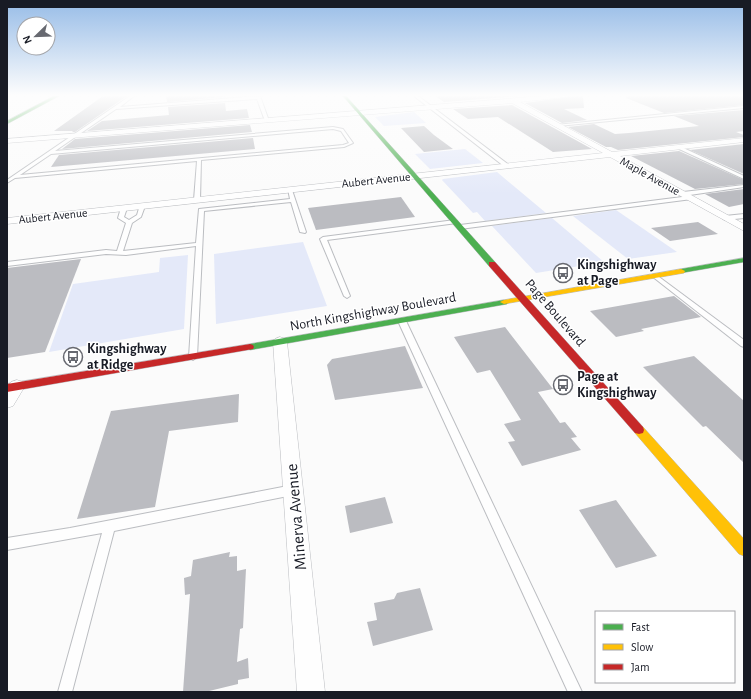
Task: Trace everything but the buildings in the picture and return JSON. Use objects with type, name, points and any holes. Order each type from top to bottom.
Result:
[{"type":"main road","name":"Page Boulevard","points":[[372,129],[744,549]]},
{"type":"main road","name":"North Kingshighway Boulevard","points":[[12,387],[402,321],[744,260]]},
{"type":"street","points":[[7,141],[169,129]]},
{"type":"street","name":"Maple Avenue","points":[[565,129],[744,228]]},
{"type":"street","name":"Aubert Avenue","points":[[7,221],[744,140]]},
{"type":"street","name":"Minerva Avenue","points":[[280,342],[311,692]]},
{"type":"street","points":[[7,402],[12,387]]},
{"type":"lane","points":[[7,182],[86,129]]},
{"type":"lane","points":[[51,152],[326,129]]},
{"type":"lane","points":[[15,177],[344,146],[351,143],[342,130],[336,129]]},
{"type":"lane","points":[[457,129],[507,166]]},
{"type":"lane","points":[[678,147],[744,178]]},
{"type":"lane","points":[[197,200],[200,159]]},
{"type":"lane","points":[[347,296],[323,239],[458,225],[686,196],[744,186]]},
{"type":"lane","points":[[290,190],[303,232]]},
{"type":"lane","points":[[194,357],[201,210],[293,200]]},
{"type":"lane","points":[[120,252],[129,222],[139,216],[142,206]]},
{"type":"lane","points":[[124,208],[121,218],[129,222]]},
{"type":"lane","points":[[725,218],[744,216]]},
{"type":"lane","points":[[7,264],[94,254],[126,253],[199,244]]},
{"type":"lane","points":[[656,276],[744,344]]},
{"type":"lane","points":[[402,321],[575,692]]},
{"type":"lane","points":[[7,544],[110,527],[293,490]]},
{"type":"lane","points":[[65,692],[110,527]]},
{"type":"shaded area","points":[[465,149],[483,163],[430,169],[415,154]]},
{"type":"shaded area","points":[[497,172],[546,213],[485,221],[477,212],[473,213],[442,180]]},
{"type":"shaded area","points":[[616,210],[677,252],[628,259],[573,216]]},
{"type":"shaded area","points":[[552,218],[604,262],[536,273],[492,226]]},
{"type":"shaded area","points":[[303,242],[327,306],[216,324],[214,254]]},
{"type":"shaded area","points":[[188,255],[184,329],[49,352],[73,284],[159,272],[160,258]]},
{"type":"traffic: fast","points":[[373,129],[492,264]]},
{"type":"traffic: fast","points":[[681,271],[744,260]]},
{"type":"traffic: fast","points":[[250,347],[504,302]]},
{"type":"traffic: slow","points":[[504,302],[681,271]]},
{"type":"traffic: slow","points":[[639,430],[744,549]]},
{"type":"traffic: jam","points":[[492,264],[639,430]]},
{"type":"traffic: jam","points":[[7,388],[250,347]]},
{"type":"place","name":"Kingshighway at Page","points":[[563,273]]},
{"type":"place","name":"Kingshighway at Ridge","points":[[73,357]]},
{"type":"place","name":"Page at Kingshighway","points":[[563,385]]}]
